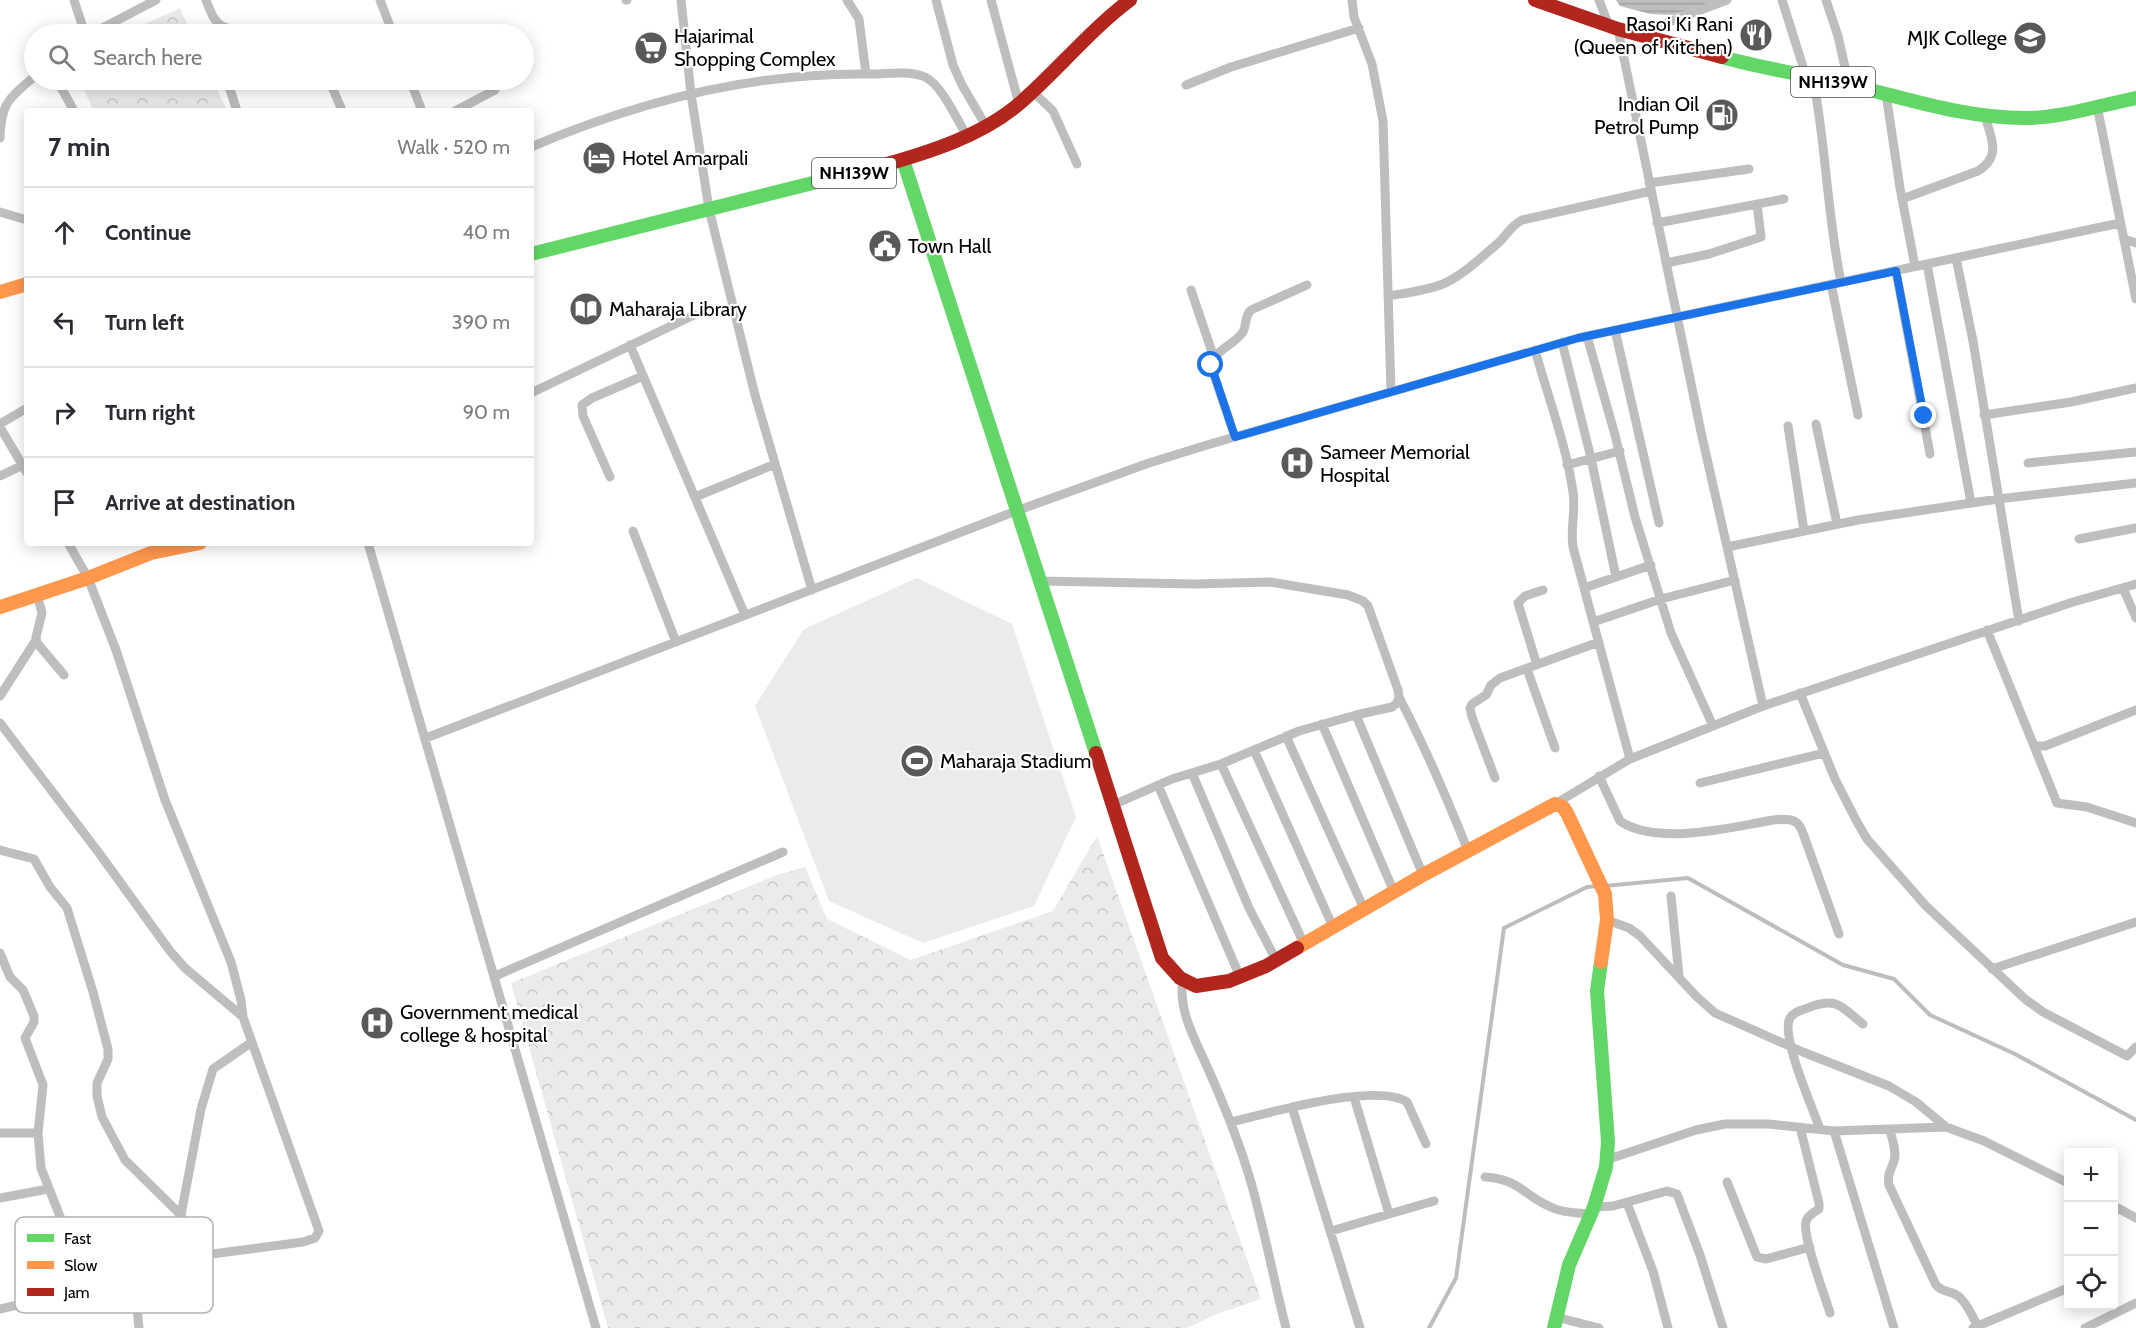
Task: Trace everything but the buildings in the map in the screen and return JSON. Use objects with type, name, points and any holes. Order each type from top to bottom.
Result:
[{"type":"main road","name":"NH139W","points":[[534,253],[903,160],[967,136],[1019,104],[1110,15],[1130,0]]},
{"type":"main road","name":"NH139W","points":[[1535,0],[1614,28],[1736,61],[1849,85],[1953,111],[1985,116],[2030,118],[2136,98]]},
{"type":"main road","points":[[903,160],[1162,958],[1180,978],[1196,986],[1240,977],[1276,960],[1423,875],[1555,804],[1563,807],[1567,813],[1605,894],[1608,908],[1597,992],[1607,1131],[1606,1160],[1592,1210],[1569,1265],[1555,1322]]},
{"type":"main road","points":[[0,292],[24,285]]},
{"type":"main road","points":[[0,607],[88,578],[151,553],[185,546]]},
{"type":"street","points":[[74,0],[82,24]]},
{"type":"street","points":[[110,24],[156,0]]},
{"type":"street","points":[[206,0],[216,21],[220,24]]},
{"type":"street","points":[[380,0],[389,24]]},
{"type":"street","points":[[681,0],[691,94],[709,209],[755,395],[812,590]]},
{"type":"street","points":[[847,0],[859,19],[866,74]]},
{"type":"street","points":[[936,0],[953,65],[986,126]]},
{"type":"street","points":[[991,0],[1019,104]]},
{"type":"street","points":[[1352,0],[1354,17],[1372,64],[1383,121],[1391,392]]},
{"type":"street","points":[[1599,0],[1614,28],[1763,706]]},
{"type":"street","points":[[1637,34],[1727,0]]},
{"type":"street","points":[[1782,0],[1819,109],[1833,240],[1841,282]]},
{"type":"street","points":[[1826,0],[1849,85]]},
{"type":"street","points":[[1186,85],[1231,67],[1359,28]]},
{"type":"street","points":[[534,146],[579,127],[691,94],[734,84],[812,74],[914,74],[926,77],[942,94],[967,136]]},
{"type":"street","points":[[0,138],[1,119],[6,102],[24,86]]},
{"type":"street","points":[[62,90],[72,108]]},
{"type":"street","points":[[230,90],[236,108]]},
{"type":"street","points":[[333,90],[341,108]]},
{"type":"street","points":[[414,90],[421,108]]},
{"type":"street","points":[[460,108],[495,90]]},
{"type":"street","points":[[1032,91],[1053,111],[1077,164]]},
{"type":"street","points":[[1886,94],[1915,266]]},
{"type":"street","points":[[2097,106],[2136,299]]},
{"type":"street","points":[[1902,199],[1978,171],[1989,163],[1993,150],[1985,116]]},
{"type":"street","points":[[1388,296],[1419,291],[1449,280],[1500,242],[1515,224],[1522,220],[1650,187],[1749,168]]},
{"type":"street","points":[[1658,223],[1784,199]]},
{"type":"street","points":[[1666,263],[1709,254],[1761,237],[1757,204]]},
{"type":"street","points":[[0,212],[24,219]]},
{"type":"street","points":[[426,738],[1016,511],[1149,463],[1562,342],[2120,223]]},
{"type":"street","points":[[2124,239],[2136,243]]},
{"type":"street","points":[[1956,258],[1973,341],[2019,621]]},
{"type":"street","points":[[1927,264],[1971,503]]},
{"type":"street","points":[[1896,271],[1930,454]]},
{"type":"street","points":[[1831,284],[1858,415]]},
{"type":"street","points":[[1235,437],[1211,365],[1214,358],[1245,329],[1246,314],[1251,310],[1307,285]]},
{"type":"street","points":[[1191,290],[1214,358]]},
{"type":"street","points":[[534,392],[694,315]]},
{"type":"street","points":[[1615,330],[1659,523]]},
{"type":"street","points":[[1587,336],[1620,452],[1635,517],[1671,633],[1713,726]]},
{"type":"street","points":[[1562,342],[1616,577]]},
{"type":"street","points":[[630,345],[745,615]]},
{"type":"street","points":[[1535,350],[1573,493],[1572,540],[1630,759]]},
{"type":"street","points":[[610,477],[581,411],[582,405],[592,398],[643,376]]},
{"type":"street","points":[[1984,415],[2072,402],[2136,388]]},
{"type":"street","points":[[24,410],[0,426],[24,467]]},
{"type":"street","points":[[1816,424],[1837,524]]},
{"type":"street","points":[[1788,426],[1804,531]]},
{"type":"street","points":[[1567,465],[1620,452]]},
{"type":"street","points":[[2028,463],[2136,452]]},
{"type":"street","points":[[695,497],[775,464]]},
{"type":"street","points":[[0,476],[24,469]]},
{"type":"street","points":[[1727,547],[1837,524],[1971,503],[2136,483]]},
{"type":"street","points":[[2079,539],[2136,528]]},
{"type":"street","points":[[633,531],[676,642]]},
{"type":"street","points":[[70,546],[88,578],[116,650],[165,800],[231,962],[243,1017],[319,1231],[315,1238],[303,1242],[213,1255]]},
{"type":"street","points":[[369,546],[596,1328]]},
{"type":"street","points":[[1584,588],[1651,565]]},
{"type":"street","points":[[1593,622],[1661,599],[1735,580]]},
{"type":"street","points":[[1040,581],[1196,584],[1270,582],[1364,601],[1368,606],[1399,697],[1418,733],[1468,851]]},
{"type":"street","points":[[1555,804],[1630,759],[1763,706],[2073,602],[2136,584]]},
{"type":"street","points":[[2123,588],[2136,618]]},
{"type":"street","points":[[1537,665],[1518,603],[1525,596],[1543,590]]},
{"type":"street","points":[[0,696],[36,640],[42,614],[37,594]]},
{"type":"street","points":[[1988,630],[2057,803],[2087,807],[2136,823]]},
{"type":"street","points":[[36,640],[42,651],[64,675]]},
{"type":"street","points":[[1495,778],[1470,708],[1472,704],[1486,695],[1494,681],[1599,642]]},
{"type":"street","points":[[1527,669],[1555,748]]},
{"type":"street","points":[[1800,693],[1835,779],[1857,822],[1867,838],[1926,906],[2025,999],[2080,1032],[2127,1056],[2136,1047]]},
{"type":"street","points":[[1113,805],[1158,785],[1221,764],[1286,736],[1322,724],[1392,707],[1397,703],[1399,697]]},
{"type":"street","points":[[2034,746],[2045,746],[2136,710]]},
{"type":"street","points":[[1356,715],[1423,875]]},
{"type":"street","points":[[0,723],[185,968],[243,1017]]},
{"type":"street","points":[[1322,724],[1394,892]]},
{"type":"street","points":[[1286,736],[1364,909]]},
{"type":"street","points":[[1254,750],[1333,927]]},
{"type":"street","points":[[1700,783],[1824,753]]},
{"type":"street","points":[[1221,764],[1304,944]]},
{"type":"street","points":[[1192,773],[1249,909],[1276,960]]},
{"type":"street","points":[[1599,776],[1620,821],[1641,831],[1696,833],[1764,822],[1783,820],[1796,822],[1804,836],[1839,934]]},
{"type":"street","points":[[1158,785],[1240,977]]},
{"type":"street","points":[[0,850],[34,858],[50,887],[67,908],[108,1049],[108,1059],[97,1083],[97,1096],[102,1117],[125,1160],[181,1215]]},
{"type":"street","points":[[495,976],[783,852]]},
{"type":"street","points":[[1671,896],[1679,976]]},
{"type":"street","points":[[1607,920],[1629,928],[1640,936],[1697,997],[1715,1012],[1790,1047],[1889,1086],[1916,1102],[1946,1127],[1984,1141],[2064,1181]]},
{"type":"street","points":[[1992,969],[2136,922]]},
{"type":"street","points":[[0,953],[10,977],[23,990],[34,1016],[34,1022],[25,1038],[43,1085],[38,1133],[40,1168],[59,1217]]},
{"type":"street","points":[[1184,980],[1181,994],[1182,1004],[1194,1038],[1231,1122],[1251,1183],[1287,1328]]},
{"type":"street","points":[[1820,1130],[1790,1047],[1788,1027],[1791,1016],[1826,1002],[1838,1004],[1863,1024]]},
{"type":"street","points":[[181,1215],[201,1109],[213,1069],[252,1042]]},
{"type":"street","points":[[1231,1122],[1292,1107],[1354,1097],[1402,1098],[1407,1102],[1426,1144]]},
{"type":"street","points":[[1354,1097],[1389,1214]]},
{"type":"street","points":[[1292,1107],[1360,1328]]},
{"type":"street","points":[[1606,1160],[1696,1130],[1725,1124],[1748,1123],[1834,1131],[1946,1127]]},
{"type":"street","points":[[1800,1127],[1819,1203],[1819,1209],[1808,1217],[1806,1222],[1807,1236],[1830,1313]]},
{"type":"street","points":[[1890,1130],[1895,1153],[1887,1177],[1889,1185],[1936,1285],[1941,1290],[1953,1293],[1964,1301],[1975,1327],[2064,1290]]},
{"type":"street","points":[[1834,1131],[1894,1328]]},
{"type":"street","points":[[0,1133],[38,1133]]},
{"type":"street","points":[[1485,1177],[1508,1180],[1538,1201],[1553,1208],[1592,1210],[1627,1203],[1667,1191],[1677,1194],[1723,1328]]},
{"type":"street","points":[[1727,1182],[1757,1257],[1766,1260],[1810,1247]]},
{"type":"street","points":[[0,1198],[48,1189]]},
{"type":"street","points":[[1330,1231],[1434,1201]]},
{"type":"street","points":[[1627,1203],[1653,1271],[1668,1328]]},
{"type":"street","points":[[2118,1208],[2136,1218]]},
{"type":"street","points":[[2085,1328],[2136,1303]]},
{"type":"street","points":[[0,1309],[15,1305]]},
{"type":"street","points":[[138,1313],[139,1328]]},
{"type":"street","points":[[1555,1322],[1599,1328]]},
{"type":"green space","points":[[180,8],[187,24],[145,24]]},
{"type":"green space","points":[[84,90],[218,90],[226,108],[93,108]]},
{"type":"green space","name":"Maharaja Stadium","points":[[917,578],[1012,624],[1076,817],[1034,906],[923,943],[829,901],[755,706],[804,629]]},
{"type":"green space","points":[[1097,836],[1261,1299],[1217,1314],[1187,1328],[608,1328],[511,983],[777,875],[805,867],[827,919],[911,960],[1053,911]]},
{"type":"shaded area","points":[[1616,0],[1718,0],[1673,15],[1650,14],[1620,6]]},
{"type":"waterway","points":[[1605,886],[1688,878],[1843,965],[1894,979],[1930,1015],[2015,1054],[2136,1120]]},
{"type":"waterway","points":[[1429,1328],[1456,1278],[1504,928],[1587,887],[1598,886]]},
{"type":"traffic: fast","points":[[1722,57],[1938,107],[1983,115],[2042,117],[2136,98]]},
{"type":"traffic: fast","points":[[903,160],[1096,753]]},
{"type":"traffic: fast","points":[[534,253],[880,166]]},
{"type":"traffic: fast","points":[[1554,1328],[1569,1265],[1594,1207],[1606,1167],[1608,1142],[1597,991],[1601,962]]},
{"type":"traffic: slow","points":[[0,292],[24,285]]},
{"type":"traffic: slow","points":[[0,607],[88,578],[151,553],[185,546]]},
{"type":"traffic: slow","points":[[1297,948],[1423,875],[1555,804],[1563,807],[1567,813],[1605,894],[1607,920],[1601,962]]},
{"type":"traffic: jam","points":[[880,166],[953,142],[1005,115],[1034,90],[1101,24],[1130,0]]},
{"type":"traffic: jam","points":[[1535,0],[1618,29],[1722,57]]},
{"type":"traffic: jam","points":[[1096,753],[1162,958],[1180,978],[1196,986],[1229,981],[1266,966],[1297,948]]},
{"type":"place","name":"Rasoi Ki Rani (Queen of Kitchen)","points":[[1756,35]]},
{"type":"place","name":"MJK College","points":[[2030,38]]},
{"type":"place","name":"Hajarimal Shopping Complex","points":[[651,48]]},
{"type":"place","name":"Indian Oil Petrol Pump","points":[[1722,115]]},
{"type":"place","name":"Hotel Amarpali","points":[[599,158]]},
{"type":"place","name":"Town Hall","points":[[885,246]]},
{"type":"place","name":"Maharaja Library","points":[[586,309]]},
{"type":"place","name":"Sameer Memorial Hospital","points":[[1297,463]]},
{"type":"place","name":"Maharaja Stadium","points":[[917,761]]},
{"type":"place","name":"Government medical college & hospital","points":[[377,1023]]},
{"type":"route","points":[[1211,365],[1235,437],[1578,338],[1896,271],[1924,416]]}]
